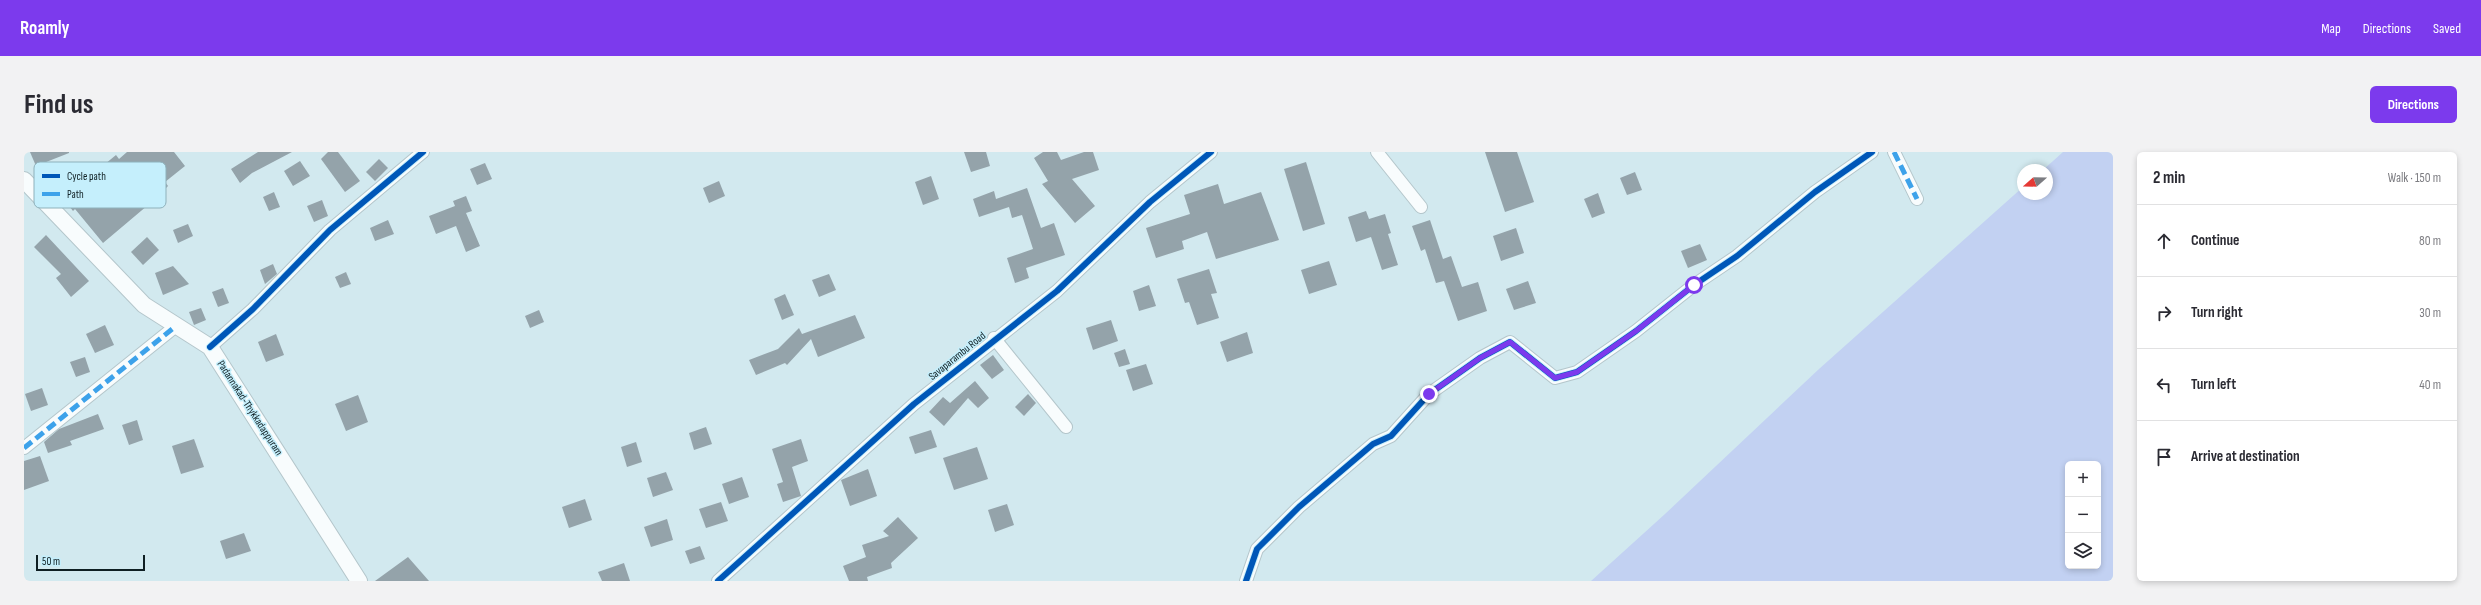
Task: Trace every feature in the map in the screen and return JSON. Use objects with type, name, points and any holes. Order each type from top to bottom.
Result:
[{"type":"main road","name":"Padannakad-Thykkadappuram","points":[[24,180],[34,190]]},
{"type":"main road","name":"Padannakad-Thykkadappuram","points":[[51,208],[144,305],[210,347],[359,581]]},
{"type":"street","points":[[210,347],[253,309],[330,230],[423,152]]},
{"type":"street","name":"Savaparambu Road","points":[[718,581],[914,404],[994,338],[1057,291],[1150,202],[1211,152]]},
{"type":"street","points":[[1377,152],[1421,207]]},
{"type":"street","points":[[1246,581],[1257,549],[1299,507],[1373,444],[1391,436],[1429,394],[1480,358],[1510,342],[1555,378],[1577,372],[1636,331],[1694,285],[1737,256],[1815,192],[1872,152]]},
{"type":"street","points":[[1894,152],[1917,199]]},
{"type":"street","points":[[24,448],[176,326]]},
{"type":"street","points":[[994,338],[1066,427]]},
{"type":"water","points":[[2063,152],[2113,152],[2113,581],[1591,581],[1665,514],[1819,369],[2017,192],[2017,200],[2053,200],[2053,164],[2050,164]]},
{"type":"building","points":[[30,152],[69,152],[46,162],[34,162]]},
{"type":"building","points":[[127,152],[174,152],[185,166],[166,181],[166,162],[107,162],[116,155],[119,159]]},
{"type":"building","points":[[258,152],[292,152],[252,173],[240,183],[231,169]]},
{"type":"building","points":[[328,152],[338,152],[360,181],[345,192],[321,159]]},
{"type":"building","points":[[964,152],[986,152],[990,166],[971,172]]},
{"type":"building","points":[[1043,152],[1057,152],[1061,160],[1084,152],[1093,152],[1099,170],[1072,179],[1095,206],[1075,223],[1042,184],[1048,181],[1034,158]]},
{"type":"building","points":[[1485,152],[1517,152],[1534,202],[1505,212]]},
{"type":"building","points":[[379,159],[388,168],[375,181],[366,172]]},
{"type":"building","points":[[300,161],[310,176],[293,186],[284,171]]},
{"type":"building","points":[[1306,162],[1325,224],[1303,231],[1284,169]]},
{"type":"building","points":[[485,163],[492,179],[477,185],[470,169]]},
{"type":"building","points":[[1635,172],[1642,190],[1627,195],[1620,178]]},
{"type":"building","points":[[931,176],[939,199],[923,205],[915,182]]},
{"type":"building","points":[[719,181],[725,196],[709,203],[703,188]]},
{"type":"building","points":[[1218,184],[1224,204],[1261,192],[1279,240],[1216,259],[1207,232],[1182,241],[1184,249],[1156,258],[1146,228],[1190,214],[1184,195]]},
{"type":"building","points":[[1027,188],[1041,228],[1054,223],[1065,255],[1026,268],[1029,278],[1015,283],[1007,258],[1033,249],[1022,215],[1012,218],[1009,207],[979,217],[973,199],[994,191],[996,199]]},
{"type":"building","points":[[274,192],[280,207],[269,211],[263,197]]},
{"type":"building","points":[[1598,193],[1605,213],[1592,218],[1584,199]]},
{"type":"building","points":[[466,196],[472,211],[466,213],[480,246],[466,252],[456,226],[436,234],[429,216],[455,206],[453,201]]},
{"type":"building","points":[[322,200],[328,216],[314,222],[307,206]]},
{"type":"building","points":[[71,208],[145,208],[103,243],[75,209],[73,211]]},
{"type":"building","points":[[1366,211],[1369,219],[1385,214],[1391,233],[1388,234],[1398,265],[1382,270],[1371,237],[1356,242],[1348,217]]},
{"type":"building","points":[[388,220],[394,234],[375,241],[370,228]]},
{"type":"building","points":[[1430,220],[1443,259],[1451,256],[1462,287],[1478,282],[1487,311],[1458,321],[1444,281],[1436,283],[1425,249],[1421,251],[1412,226]]},
{"type":"building","points":[[188,224],[193,236],[178,243],[173,230]]},
{"type":"building","points":[[1516,228],[1524,253],[1501,261],[1493,236]]},
{"type":"building","points":[[46,235],[89,281],[71,297],[56,278],[61,274],[34,247]]},
{"type":"building","points":[[147,237],[159,250],[143,265],[131,252]]},
{"type":"building","points":[[1700,244],[1707,260],[1688,268],[1681,251]]},
{"type":"building","points":[[1329,261],[1337,285],[1309,294],[1301,270]]},
{"type":"building","points":[[273,264],[277,274],[265,284],[260,270]]},
{"type":"building","points":[[173,266],[189,284],[163,295],[155,273]]},
{"type":"building","points":[[1209,269],[1217,293],[1211,294],[1219,318],[1197,325],[1189,302],[1185,303],[1177,279]]},
{"type":"building","points":[[346,272],[351,284],[340,288],[335,277]]},
{"type":"building","points":[[829,274],[836,290],[819,297],[812,280]]},
{"type":"building","points":[[1528,281],[1536,303],[1514,310],[1506,289]]},
{"type":"building","points":[[1149,285],[1156,306],[1139,311],[1133,291]]},
{"type":"building","points":[[223,288],[229,303],[218,307],[212,292]]},
{"type":"building","points":[[785,294],[794,315],[782,320],[774,299]]},
{"type":"building","points":[[201,308],[206,320],[194,325],[189,312]]},
{"type":"building","points":[[539,310],[544,322],[530,328],[525,316]]},
{"type":"building","points":[[855,315],[865,338],[818,357],[811,339],[787,365],[785,363],[756,375],[749,360],[778,349],[799,328],[802,334]]},
{"type":"building","points":[[1111,320],[1118,341],[1093,350],[1086,328]]},
{"type":"building","points":[[105,325],[114,345],[95,353],[86,334]]},
{"type":"building","points":[[1247,332],[1253,353],[1227,362],[1220,342]]},
{"type":"building","points":[[276,334],[284,355],[266,362],[258,342]]},
{"type":"building","points":[[1125,349],[1130,364],[1119,367],[1114,353]]},
{"type":"building","points":[[993,355],[1004,370],[992,379],[980,365]]},
{"type":"building","points":[[85,357],[90,372],[76,377],[70,362]]},
{"type":"building","points":[[1146,364],[1153,384],[1133,391],[1126,370]]},
{"type":"building","points":[[975,381],[989,398],[978,408],[968,398],[944,426],[929,412],[943,397],[950,403]]},
{"type":"building","points":[[42,388],[48,405],[31,411],[25,394]]},
{"type":"building","points":[[1028,394],[1036,403],[1024,416],[1015,407]]},
{"type":"building","points":[[358,395],[368,422],[346,431],[335,404]]},
{"type":"building","points":[[98,414],[104,429],[70,441],[72,445],[48,453],[44,442],[59,429]]},
{"type":"building","points":[[137,420],[143,440],[129,445],[122,425]]},
{"type":"building","points":[[706,427],[712,444],[694,450],[689,433]]},
{"type":"building","points":[[931,430],[937,447],[915,454],[909,437]]},
{"type":"building","points":[[194,439],[204,467],[181,474],[172,446]]},
{"type":"building","points":[[801,439],[808,461],[792,467],[801,496],[783,502],[777,484],[783,482],[772,449]]},
{"type":"building","points":[[636,442],[642,462],[627,467],[621,447]]},
{"type":"building","points":[[977,447],[988,479],[954,490],[943,458]]},
{"type":"building","points":[[40,456],[49,481],[24,490],[24,461]]},
{"type":"building","points":[[868,469],[877,496],[850,506],[841,480]]},
{"type":"building","points":[[666,472],[673,490],[653,497],[647,478]]},
{"type":"building","points":[[742,477],[749,497],[729,504],[722,484]]},
{"type":"building","points":[[585,499],[592,520],[569,528],[562,507]]},
{"type":"building","points":[[721,502],[728,521],[706,528],[699,509]]},
{"type":"building","points":[[1007,504],[1014,525],[995,532],[988,510]]},
{"type":"building","points":[[898,517],[918,538],[891,563],[892,568],[867,577],[868,581],[849,581],[843,566],[866,557],[862,545],[889,536],[883,531]]},
{"type":"building","points":[[667,519],[673,540],[651,547],[644,527]]},
{"type":"building","points":[[244,533],[251,551],[226,559],[220,541]]},
{"type":"building","points":[[700,546],[705,559],[690,564],[685,551]]},
{"type":"building","points":[[408,557],[429,581],[375,581]]},
{"type":"building","points":[[624,563],[630,581],[602,581],[598,572]]},
{"type":"marked path","points":[[1894,152],[1917,199]]},
{"type":"marked path","points":[[24,448],[176,326]]},
{"type":"cycle path","points":[[210,347],[253,309],[330,230],[423,152]]},
{"type":"cycle path","points":[[718,581],[914,404],[1057,291],[1150,202],[1211,152]]},
{"type":"cycle path","points":[[1246,581],[1257,549],[1299,507],[1373,444],[1391,436],[1429,394],[1480,358],[1510,342],[1555,378],[1577,372],[1636,331],[1694,285],[1737,256],[1815,192],[1872,152]]},
{"type":"route","points":[[1429,394],[1480,358],[1510,342],[1536,365],[1555,378],[1577,372],[1636,331],[1694,285]]}]
